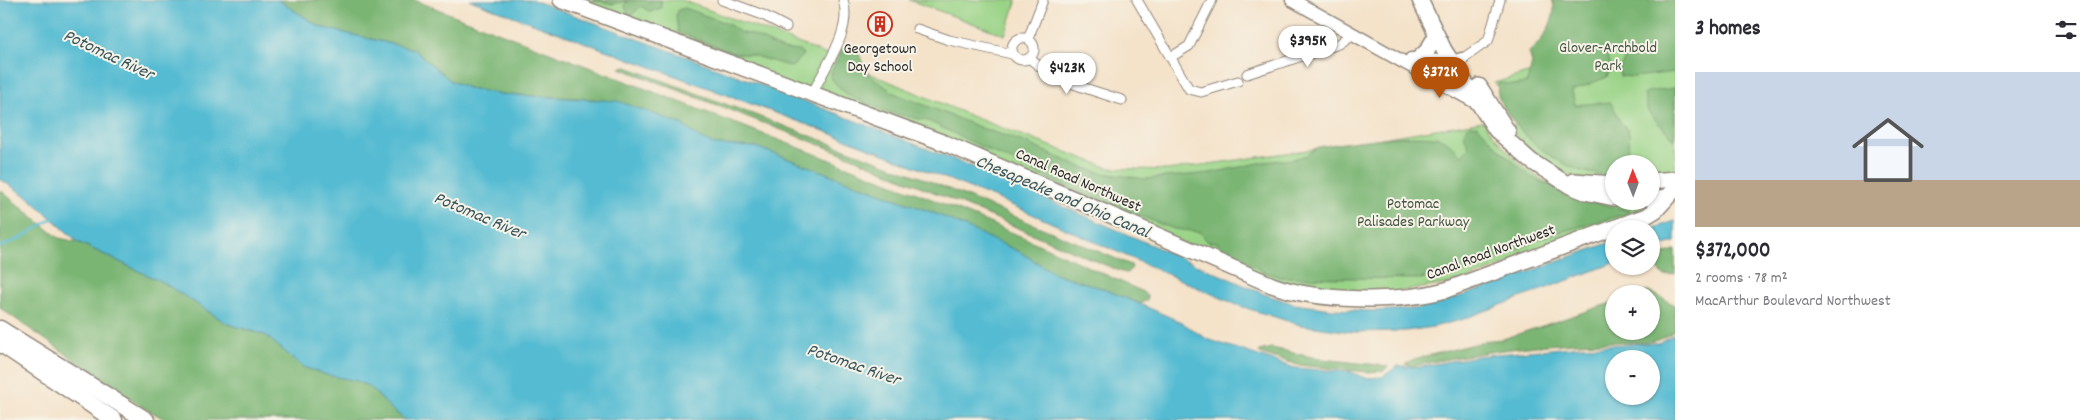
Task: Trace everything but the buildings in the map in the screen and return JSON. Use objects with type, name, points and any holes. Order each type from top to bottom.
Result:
[{"type":"highway","points":[[0,329],[146,420]]},
{"type":"highway","points":[[0,343],[114,420]]},
{"type":"main road","name":"Canal Road Northwest","points":[[561,0],[813,93],[995,164],[1272,285],[1309,294],[1394,299],[1439,292],[1646,216],[1672,194]]},
{"type":"main road","points":[[1292,0],[1477,103]]},
{"type":"main road","points":[[1420,0],[1428,13],[1444,31],[1477,103],[1496,130],[1517,149],[1557,178],[1578,190],[1605,196]]},
{"type":"main road","points":[[1428,13],[1436,36],[1457,60],[1517,149]]},
{"type":"main road","points":[[1417,60],[1427,51],[1436,36]]},
{"type":"main road","points":[[1391,55],[1417,60],[1457,60]]},
{"type":"main road","points":[[1557,178],[1605,183]]},
{"type":"main road","points":[[1660,181],[1675,179]]},
{"type":"street","points":[[722,0],[763,15],[786,27]]},
{"type":"street","points":[[813,93],[844,28],[846,14],[844,0]]},
{"type":"street","points":[[1028,39],[1043,0]]},
{"type":"street","points":[[1137,0],[1189,89],[1201,92],[1238,81]]},
{"type":"street","points":[[1171,57],[1189,46],[1212,0]]},
{"type":"street","points":[[1457,60],[1488,41],[1500,0]]},
{"type":"street","points":[[918,29],[949,40],[1012,54],[1020,60],[1029,58],[1033,53],[1034,47],[1028,39],[1022,38],[1014,42],[1012,54]]},
{"type":"street","points":[[1247,74],[1339,44],[1353,34]]},
{"type":"street","points":[[1029,58],[1056,78],[1122,100]]},
{"type":"green space","points":[[278,0],[414,0],[922,195],[1025,238],[1141,291],[1147,295],[1147,300],[1140,304],[1101,288],[1054,273],[1020,252],[939,215],[756,147],[716,145],[701,139],[681,124],[594,99],[499,94],[468,88],[451,81],[413,49],[320,27]]},
{"type":"green space","name":"Potomac Palisades Parkway","points":[[575,0],[682,0],[803,45],[976,118],[1109,168],[1167,170],[1335,146],[1483,121],[1519,163],[1546,182],[1578,195],[1605,202],[1605,210],[1642,210],[1639,214],[1623,220],[1605,220],[1605,227],[1460,282],[1383,294],[1290,286]]},
{"type":"green space","points":[[592,0],[661,0],[661,8],[650,12],[641,6],[632,15],[629,15],[624,5],[629,1],[613,4]]},
{"type":"green space","points":[[909,0],[1017,0],[1005,35]]},
{"type":"green space","name":"Glover-Archbold Park","points":[[1552,0],[1675,0],[1675,72],[1634,77],[1620,76],[1619,70],[1628,52],[1624,48],[1612,51],[1607,55],[1611,67],[1607,77],[1572,91],[1575,105],[1610,102],[1619,120],[1629,133],[1627,155],[1605,155],[1605,174],[1584,172],[1554,158],[1540,148],[1517,126],[1499,99],[1497,92],[1499,83],[1517,85],[1527,82],[1532,63],[1529,52],[1539,43],[1548,29],[1554,6]]},
{"type":"green space","name":"Glover-Archbold Park","points":[[1675,0],[1675,176],[1660,178],[1660,155],[1605,155],[1605,180],[1583,179],[1558,171],[1530,151],[1508,126],[1535,122],[1494,83],[1544,68]]},
{"type":"green space","points":[[685,8],[728,24],[741,33],[751,34],[782,49],[799,51],[803,55],[792,67],[751,55],[733,53],[678,32],[676,16],[678,10]]},
{"type":"green space","name":"Potomac Palisades Parkway","points":[[850,44],[855,46],[868,74],[894,93],[984,129],[1024,142],[1075,165],[1102,173],[1145,179],[1211,173],[1264,162],[1294,159],[1307,155],[1318,147],[1363,140],[1420,136],[1444,140],[1462,155],[1469,148],[1464,134],[1465,129],[1470,125],[1478,126],[1501,151],[1531,177],[1581,199],[1605,205],[1605,210],[1630,211],[1626,214],[1549,235],[1480,266],[1450,276],[1418,279],[1279,277],[1262,271],[1241,258],[1230,256],[1217,242],[1208,242],[1200,232],[1174,229],[1070,189],[928,121],[888,112],[856,99],[844,92],[831,79],[831,73],[842,48]]},
{"type":"green space","points":[[624,66],[920,177],[1131,265],[1132,268],[1127,273],[1122,272],[844,154],[620,68]]},
{"type":"green space","points":[[1675,88],[1675,140],[1648,112],[1644,95],[1647,92]]},
{"type":"green space","points":[[0,190],[59,238],[78,242],[164,283],[228,324],[265,335],[303,367],[327,375],[357,381],[370,387],[392,410],[406,420],[166,420],[141,406],[0,308]]},
{"type":"green space","points":[[1675,250],[1675,274],[1665,276],[1661,274],[1660,255]]},
{"type":"green space","points":[[1660,297],[1675,305],[1675,330],[1661,339]]},
{"type":"green space","points":[[1605,305],[1605,340],[1658,340],[1537,346],[1462,356],[1412,366],[1405,364],[1414,359],[1491,340],[1503,339]]},
{"type":"green space","points":[[1272,348],[1321,359],[1388,366],[1384,371],[1367,372],[1298,365],[1260,353],[1259,351]]},
{"type":"water","name":"Potomac River","points":[[0,0],[278,0],[320,27],[413,49],[451,81],[468,88],[499,94],[618,101],[681,124],[701,139],[716,145],[756,147],[939,215],[1020,252],[1054,273],[1101,288],[1181,322],[1207,339],[1295,368],[1351,372],[1365,378],[1382,377],[1398,366],[1418,367],[1478,356],[1582,346],[1658,343],[1675,334],[1675,420],[406,420],[392,410],[370,387],[357,381],[327,375],[303,367],[265,335],[228,324],[164,283],[78,242],[29,198],[0,179]]},
{"type":"water","points":[[470,0],[533,0],[789,95],[968,165],[1264,294],[1294,304],[1332,309],[1373,311],[1415,309],[1465,295],[1605,244],[1605,266],[1461,320],[1433,327],[1406,331],[1352,332],[1300,325],[1237,305],[998,199],[843,138]]},
{"type":"water","points":[[1675,221],[1675,242],[1660,246],[1660,226]]},
{"type":"waterway","points":[[0,247],[21,238],[53,218]]},
{"type":"place","name":"Georgetown Day School","points":[[880,24]]},
{"type":"water label","name":"Chesapeake and Ohio Canal","points":[[1062,198]]}]
